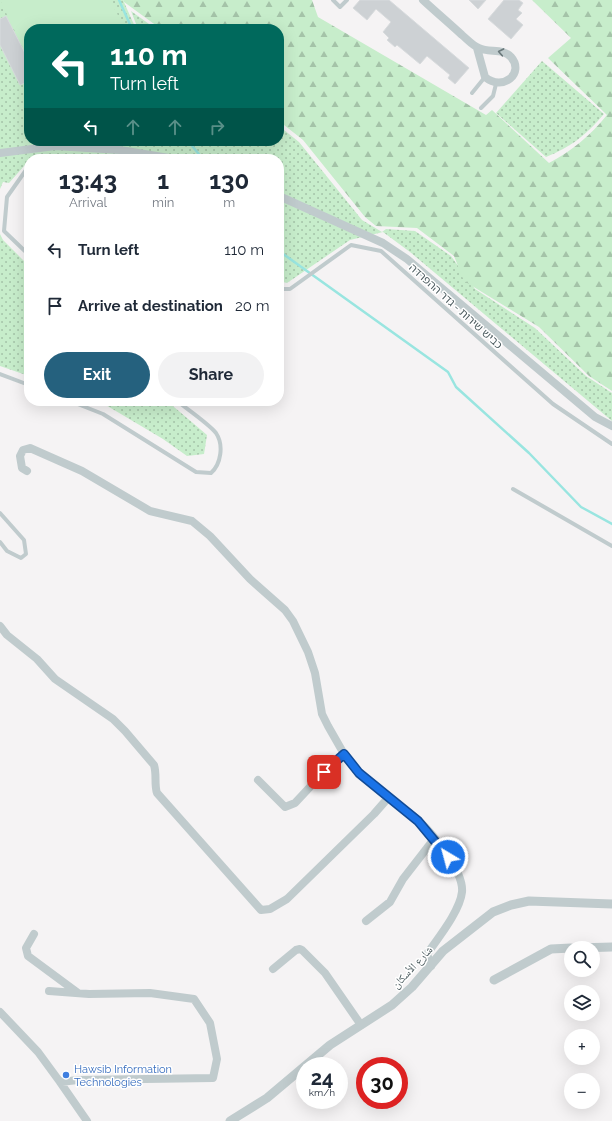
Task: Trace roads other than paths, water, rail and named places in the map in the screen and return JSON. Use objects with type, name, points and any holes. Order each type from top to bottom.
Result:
[{"type":"street","points":[[423,0],[478,48],[503,52],[512,58],[515,68],[514,74],[507,82],[496,84],[485,77],[478,48]]},
{"type":"street","points":[[0,153],[55,146],[120,150],[144,154]]},
{"type":"street","points":[[284,198],[383,243],[407,259],[595,417],[612,426]]},
{"type":"street","points":[[27,471],[22,468],[20,456],[23,450],[30,448],[82,471],[150,510],[192,522],[210,536],[250,579],[285,610],[293,622],[308,652],[315,673],[322,714],[344,754],[359,773],[418,821],[434,839],[459,875],[462,889],[458,904],[427,954],[431,966]]},
{"type":"street","points":[[0,626],[7,635],[33,656],[55,679],[113,719],[125,731],[154,765],[156,772],[155,786],[158,793],[261,910],[270,909],[287,899],[374,814],[388,798]]},
{"type":"street","points":[[258,780],[285,807],[295,803],[324,772],[344,754]]},
{"type":"street","points":[[366,921],[390,902],[403,879],[434,839]]},
{"type":"street","name":"شارع الأسكان","points":[[230,1121],[267,1098],[330,1045],[392,1005],[412,987],[443,951],[493,912],[511,905],[529,901],[612,904]]},
{"type":"street","points":[[34,934],[26,948],[28,956],[78,993]]},
{"type":"street","points":[[600,947],[612,947]]},
{"type":"street","points":[[273,970],[300,948],[325,973],[361,1025]]},
{"type":"street","points":[[494,980],[551,949],[564,948]]},
{"type":"street","points":[[48,991],[78,993],[150,993],[194,999],[210,1022],[217,1059],[214,1078],[78,1080],[60,1082]]},
{"type":"street","points":[[0,1012],[38,1052],[87,1121]]},
{"type":"lane","points":[[333,0],[340,7],[347,0]]},
{"type":"lane","points":[[472,93],[485,77]]},
{"type":"lane","points":[[481,108],[493,96],[496,84]]},
{"type":"lane","points":[[24,173],[7,197],[4,231],[24,250]]},
{"type":"lane","name":"כביש שירות - גדר ההפרדה","points":[[284,289],[290,289],[351,245],[382,251],[553,404],[612,444]]},
{"type":"lane","points":[[0,374],[24,383]]},
{"type":"lane","points":[[83,406],[103,414],[196,472],[211,473],[216,469],[222,453],[216,434],[183,406]]},
{"type":"lane","points":[[513,489],[612,546]]},
{"type":"lane","points":[[0,513],[24,540],[26,554],[21,558],[8,551],[0,542]]},
{"type":"waterway","points":[[119,0],[130,24]]},
{"type":"waterway","points":[[192,146],[199,154]]},
{"type":"waterway","points":[[284,255],[448,372],[456,387],[529,453],[581,507],[612,524]]},
{"type":"place","name":"Hawsib Information Technologies","points":[[66,1075]]}]
